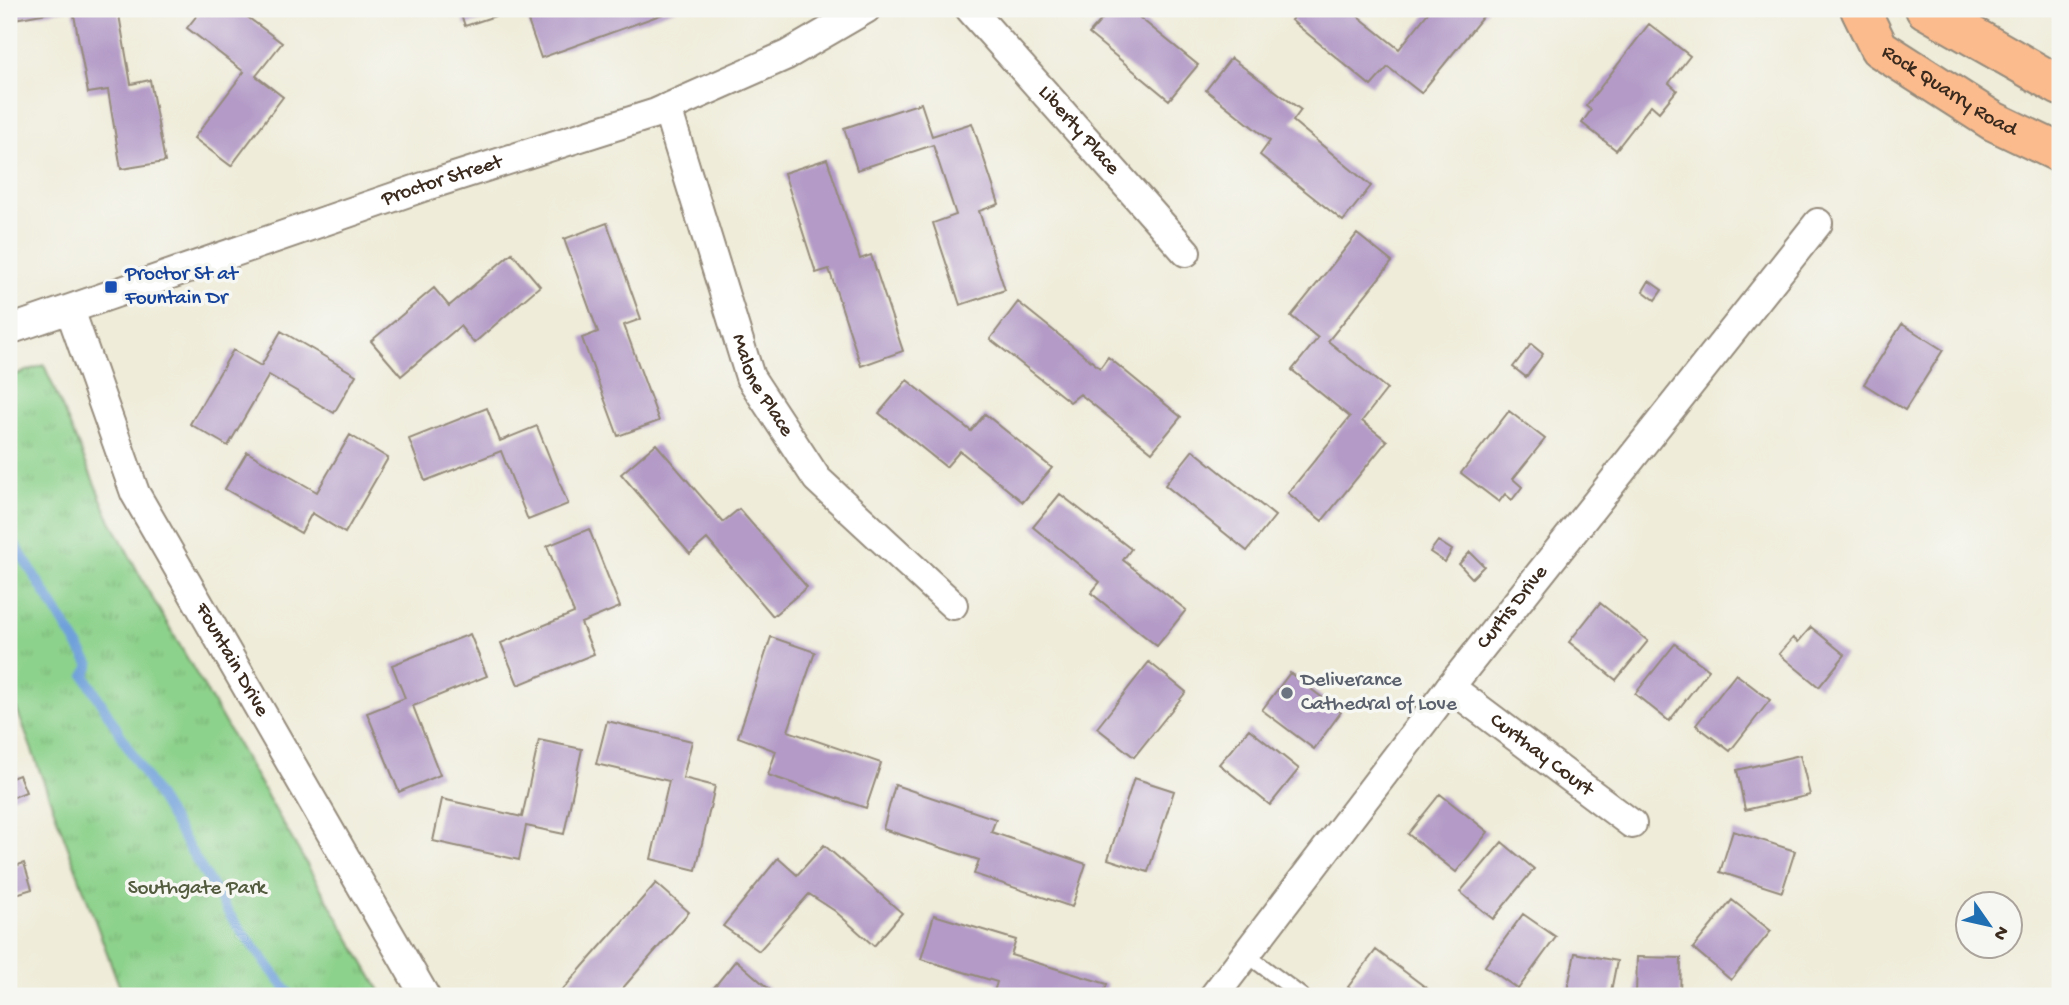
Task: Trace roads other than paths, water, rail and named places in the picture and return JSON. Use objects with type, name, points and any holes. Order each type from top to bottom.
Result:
[{"type":"main road","name":"Rock Quarry Road","points":[[1860,9],[1880,48],[1993,121],[2060,153]]},
{"type":"main road","points":[[1925,9],[2060,86]]},
{"type":"street","name":"Proctor Street","points":[[9,330],[426,186],[667,108],[787,55],[866,9]]},
{"type":"street","name":"Liberty Place","points":[[970,9],[1186,253]]},
{"type":"street","name":"Malone Place","points":[[667,108],[750,377],[817,479],[953,605]]},
{"type":"street","name":"Curtis Drive","points":[[1214,996],[1450,687],[1818,223]]},
{"type":"street","name":"Fountain Drive","points":[[70,310],[135,493],[425,996]]},
{"type":"street","name":"Curthay Court","points":[[1450,687],[1632,824]]},
{"type":"lane","points":[[1246,954],[1302,996]]},
{"type":"waterway","points":[[9,535],[90,665],[85,676],[229,914],[291,996]]},
{"type":"place","name":"Proctor St at Fountain Dr","points":[[111,287]]},
{"type":"place","name":"Deliverance Cathedral of Love","points":[[1287,693]]},
{"type":"park label","name":"Southgate Park","points":[[197,889]]}]
